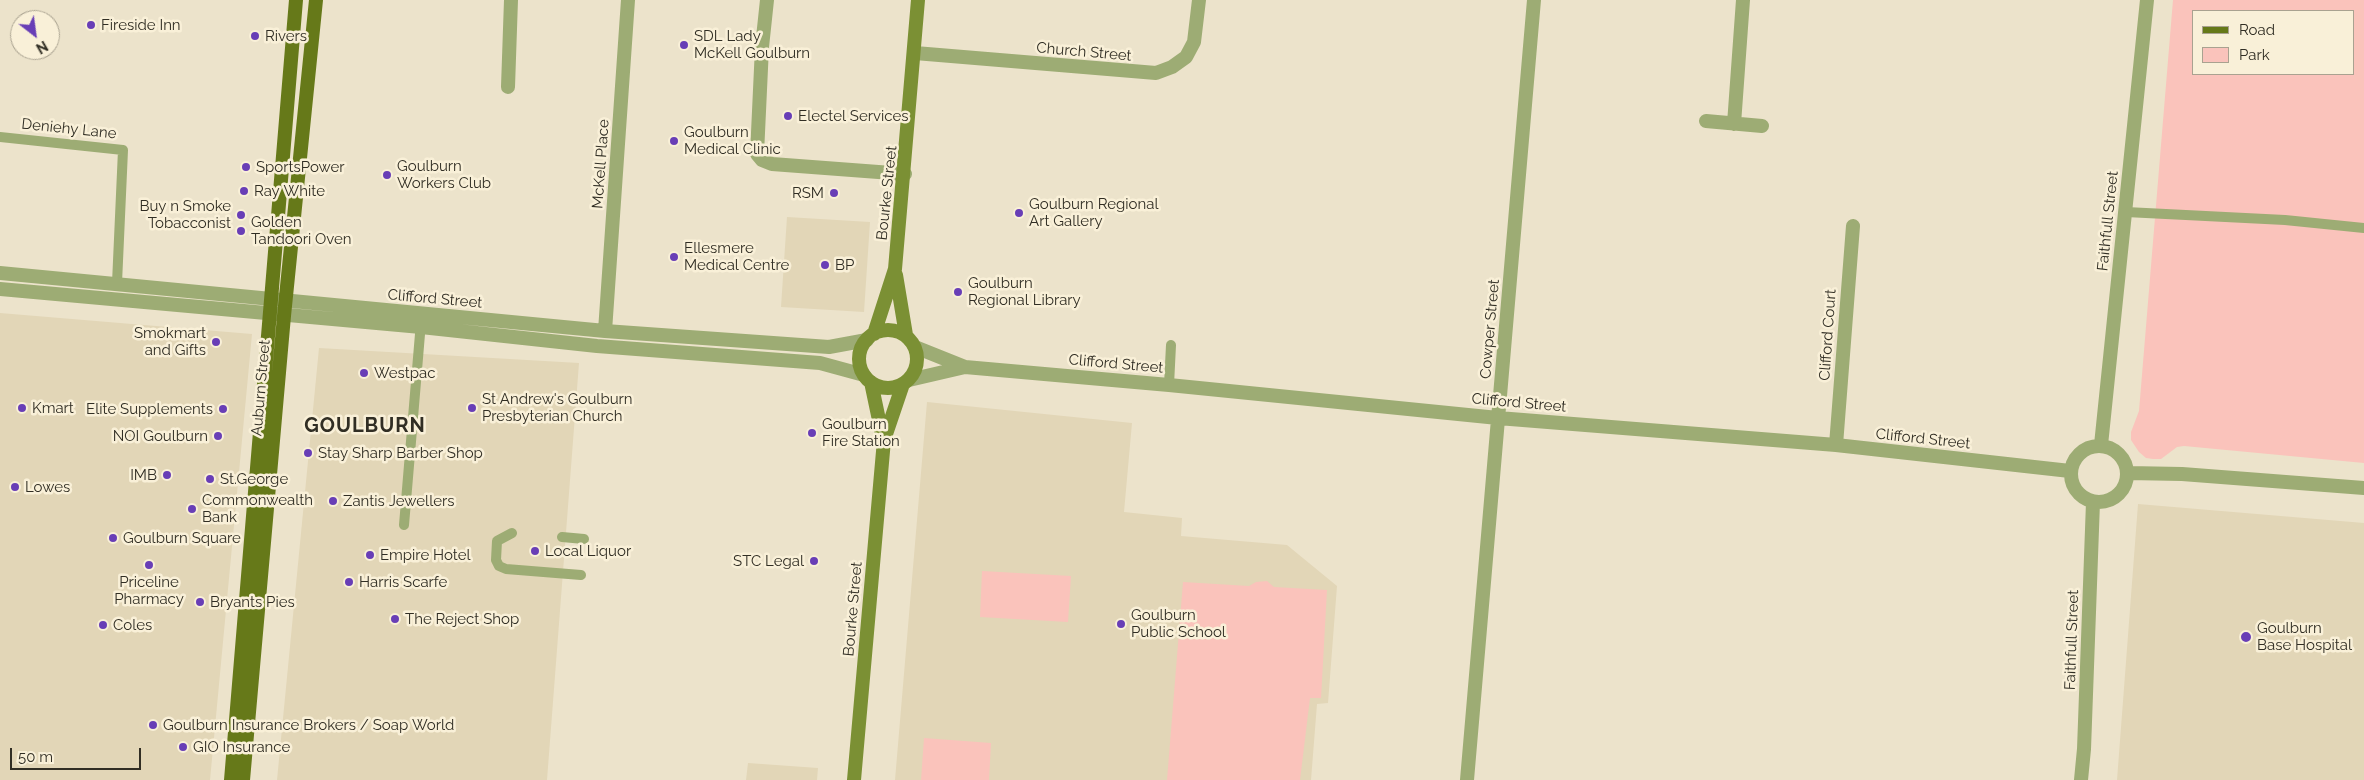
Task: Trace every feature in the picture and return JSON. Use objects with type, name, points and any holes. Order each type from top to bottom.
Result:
[{"type":"main road","name":"Auburn Street","points":[[279,300],[296,0]]},
{"type":"main road","name":"Auburn Street","points":[[230,780],[277,315],[316,0]]},
{"type":"main road","name":"Bourke Street","points":[[870,337],[895,269],[916,54],[918,0]]},
{"type":"main road","name":"Bourke Street","points":[[895,269],[906,336]]},
{"type":"main road","name":"Auburn Street","points":[[243,780],[277,315]]},
{"type":"main road","points":[[890,330],[906,336],[915,347],[917,362],[915,372],[906,382],[887,388],[867,378],[860,366],[860,357],[870,337],[890,330]]},
{"type":"main road","name":"Bourke Street","points":[[867,378],[884,440]]},
{"type":"main road","name":"Bourke Street","points":[[854,780],[884,440],[906,382]]},
{"type":"street","points":[[508,86],[511,0]]},
{"type":"street","name":"McKell Place","points":[[598,346],[602,330],[628,0]]},
{"type":"street","points":[[766,0],[757,154],[762,160],[772,164],[905,174]]},
{"type":"street","name":"Church Street","points":[[916,54],[1156,73],[1172,67],[1186,57],[1194,42],[1199,0]]},
{"type":"street","name":"Cowper Street","points":[[1467,780],[1534,0]]},
{"type":"street","points":[[1734,124],[1743,0]]},
{"type":"street","name":"Faithfull Street","points":[[2102,445],[2147,0]]},
{"type":"street","points":[[1706,122],[1762,126]]},
{"type":"street","name":"Clifford Court","points":[[1836,445],[1853,226]]},
{"type":"street","name":"Clifford Street","points":[[0,273],[279,300],[598,346],[820,362],[867,378]]},
{"type":"street","name":"Clifford Street","points":[[0,289],[277,315],[421,320],[602,330],[830,347],[870,337]]},
{"type":"street","points":[[639,348],[640,333]]},
{"type":"street","name":"Clifford Street","points":[[915,347],[965,367],[1169,385],[1498,418],[1836,445],[2070,471]]},
{"type":"street","name":"Clifford Street","points":[[906,382],[965,367]]},
{"type":"street","points":[[2102,445],[2116,451],[2122,457],[2128,473],[2123,489],[2117,496],[2101,502],[2093,502],[2085,499],[2073,487],[2070,471],[2073,462],[2084,449],[2102,445]]},
{"type":"street","points":[[2128,473],[2182,474],[2364,488]]},
{"type":"street","name":"Faithfull Street","points":[[2081,780],[2084,749],[2093,502]]},
{"type":"lane","name":"Deniehy Lane","points":[[0,136],[123,150],[117,283]]},
{"type":"lane","points":[[2126,212],[2285,220],[2364,228]]},
{"type":"lane","points":[[404,525],[421,320]]},
{"type":"lane","points":[[1169,385],[1172,345]]},
{"type":"lane","points":[[512,533],[497,541],[496,560],[499,566],[506,570],[581,575]]},
{"type":"lane","points":[[562,537],[584,539]]},
{"type":"shaded area","name":"BP","points":[[787,217],[870,222],[864,312],[781,307]]},
{"type":"shaded area","name":"Goulburn Square","points":[[0,313],[252,334],[210,780],[0,780]]},
{"type":"shaded area","points":[[319,348],[579,363],[547,780],[277,780]]},
{"type":"shaded area","name":"Goulburn Public School","points":[[927,402],[1132,423],[1124,512],[1182,518],[1181,536],[1287,545],[1337,586],[1328,703],[1317,704],[1311,780],[895,780]]},
{"type":"shaded area","name":"Goulburn Base Hospital","points":[[2138,504],[2364,523],[2364,780],[2117,780]]},
{"type":"shaded area","points":[[748,763],[818,768],[817,780],[746,780]]},
{"type":"green space","points":[[2173,0],[2364,0],[2364,463],[2184,446],[2177,447],[2161,459],[2153,459],[2146,458],[2139,452],[2131,440],[2131,432],[2139,411]]},
{"type":"green space","points":[[982,571],[1071,576],[1068,622],[980,617]]},
{"type":"green space","points":[[1267,581],[1274,587],[1327,590],[1321,698],[1310,698],[1300,780],[1167,780],[1183,582],[1249,586],[1256,582]]},
{"type":"green space","points":[[924,738],[991,743],[989,780],[921,780]]},
{"type":"place","name":"Fireside Inn","points":[[91,25]]},
{"type":"place","name":"Rivers","points":[[255,36]]},
{"type":"place","name":"SDL Lady McKell Goulburn","points":[[684,45]]},
{"type":"place","name":"Electel Services","points":[[788,116]]},
{"type":"place","name":"Goulburn Medical Clinic","points":[[674,141]]},
{"type":"place","name":"SportsPower","points":[[246,167]]},
{"type":"place","name":"Goulburn Workers Club","points":[[387,175]]},
{"type":"place","name":"Ray White","points":[[244,191]]},
{"type":"place","name":"RSM","points":[[834,193]]},
{"type":"place","name":"Goulburn Regional Art Gallery","points":[[1019,213]]},
{"type":"place","name":"Buy n Smoke Tobacconist","points":[[241,215]]},
{"type":"place","name":"Golden Tandoori Oven","points":[[241,231]]},
{"type":"place","name":"Ellesmere Medical Centre","points":[[674,257]]},
{"type":"place","name":"BP","points":[[825,265]]},
{"type":"place","name":"Goulburn Regional Library","points":[[958,292]]},
{"type":"place","name":"Smokmart and Gifts","points":[[216,342]]},
{"type":"place","name":"Westpac","points":[[364,373]]},
{"type":"place","name":"Kmart","points":[[22,408]]},
{"type":"place","name":"St Andrew's Goulburn Presbyterian Church","points":[[472,408]]},
{"type":"place","name":"Elite Supplements","points":[[223,409]]},
{"type":"place","name":"Goulburn Fire Station","points":[[812,433]]},
{"type":"place","name":"NOI Goulburn","points":[[218,436]]},
{"type":"place","name":"Stay Sharp Barber Shop","points":[[308,453]]},
{"type":"place","name":"IMB","points":[[167,475]]},
{"type":"place","name":"St.George","points":[[210,479]]},
{"type":"place","name":"Lowes","points":[[15,487]]},
{"type":"place","name":"Zantis Jewellers","points":[[333,501]]},
{"type":"place","name":"Commonwealth Bank","points":[[192,509]]},
{"type":"place","name":"Goulburn Square","points":[[113,538]]},
{"type":"place","name":"Local Liquor","points":[[535,551]]},
{"type":"place","name":"Empire Hotel","points":[[370,555]]},
{"type":"place","name":"STC Legal","points":[[814,561]]},
{"type":"place","name":"Priceline Pharmacy","points":[[149,565]]},
{"type":"place","name":"Harris Scarfe","points":[[349,582]]},
{"type":"place","name":"Bryants Pies","points":[[200,602]]},
{"type":"place","name":"The Reject Shop","points":[[395,619]]},
{"type":"place","name":"Goulburn Public School","points":[[1121,624]]},
{"type":"place","name":"Coles","points":[[103,625]]},
{"type":"place","name":"Goulburn Base Hospital","points":[[2246,637]]},
{"type":"place","name":"Goulburn Insurance Brokers / Soap World","points":[[153,725]]},
{"type":"place","name":"GIO Insurance","points":[[183,747]]},
{"type":"district","name":"GOULBURN","points":[[365,426]]}]
